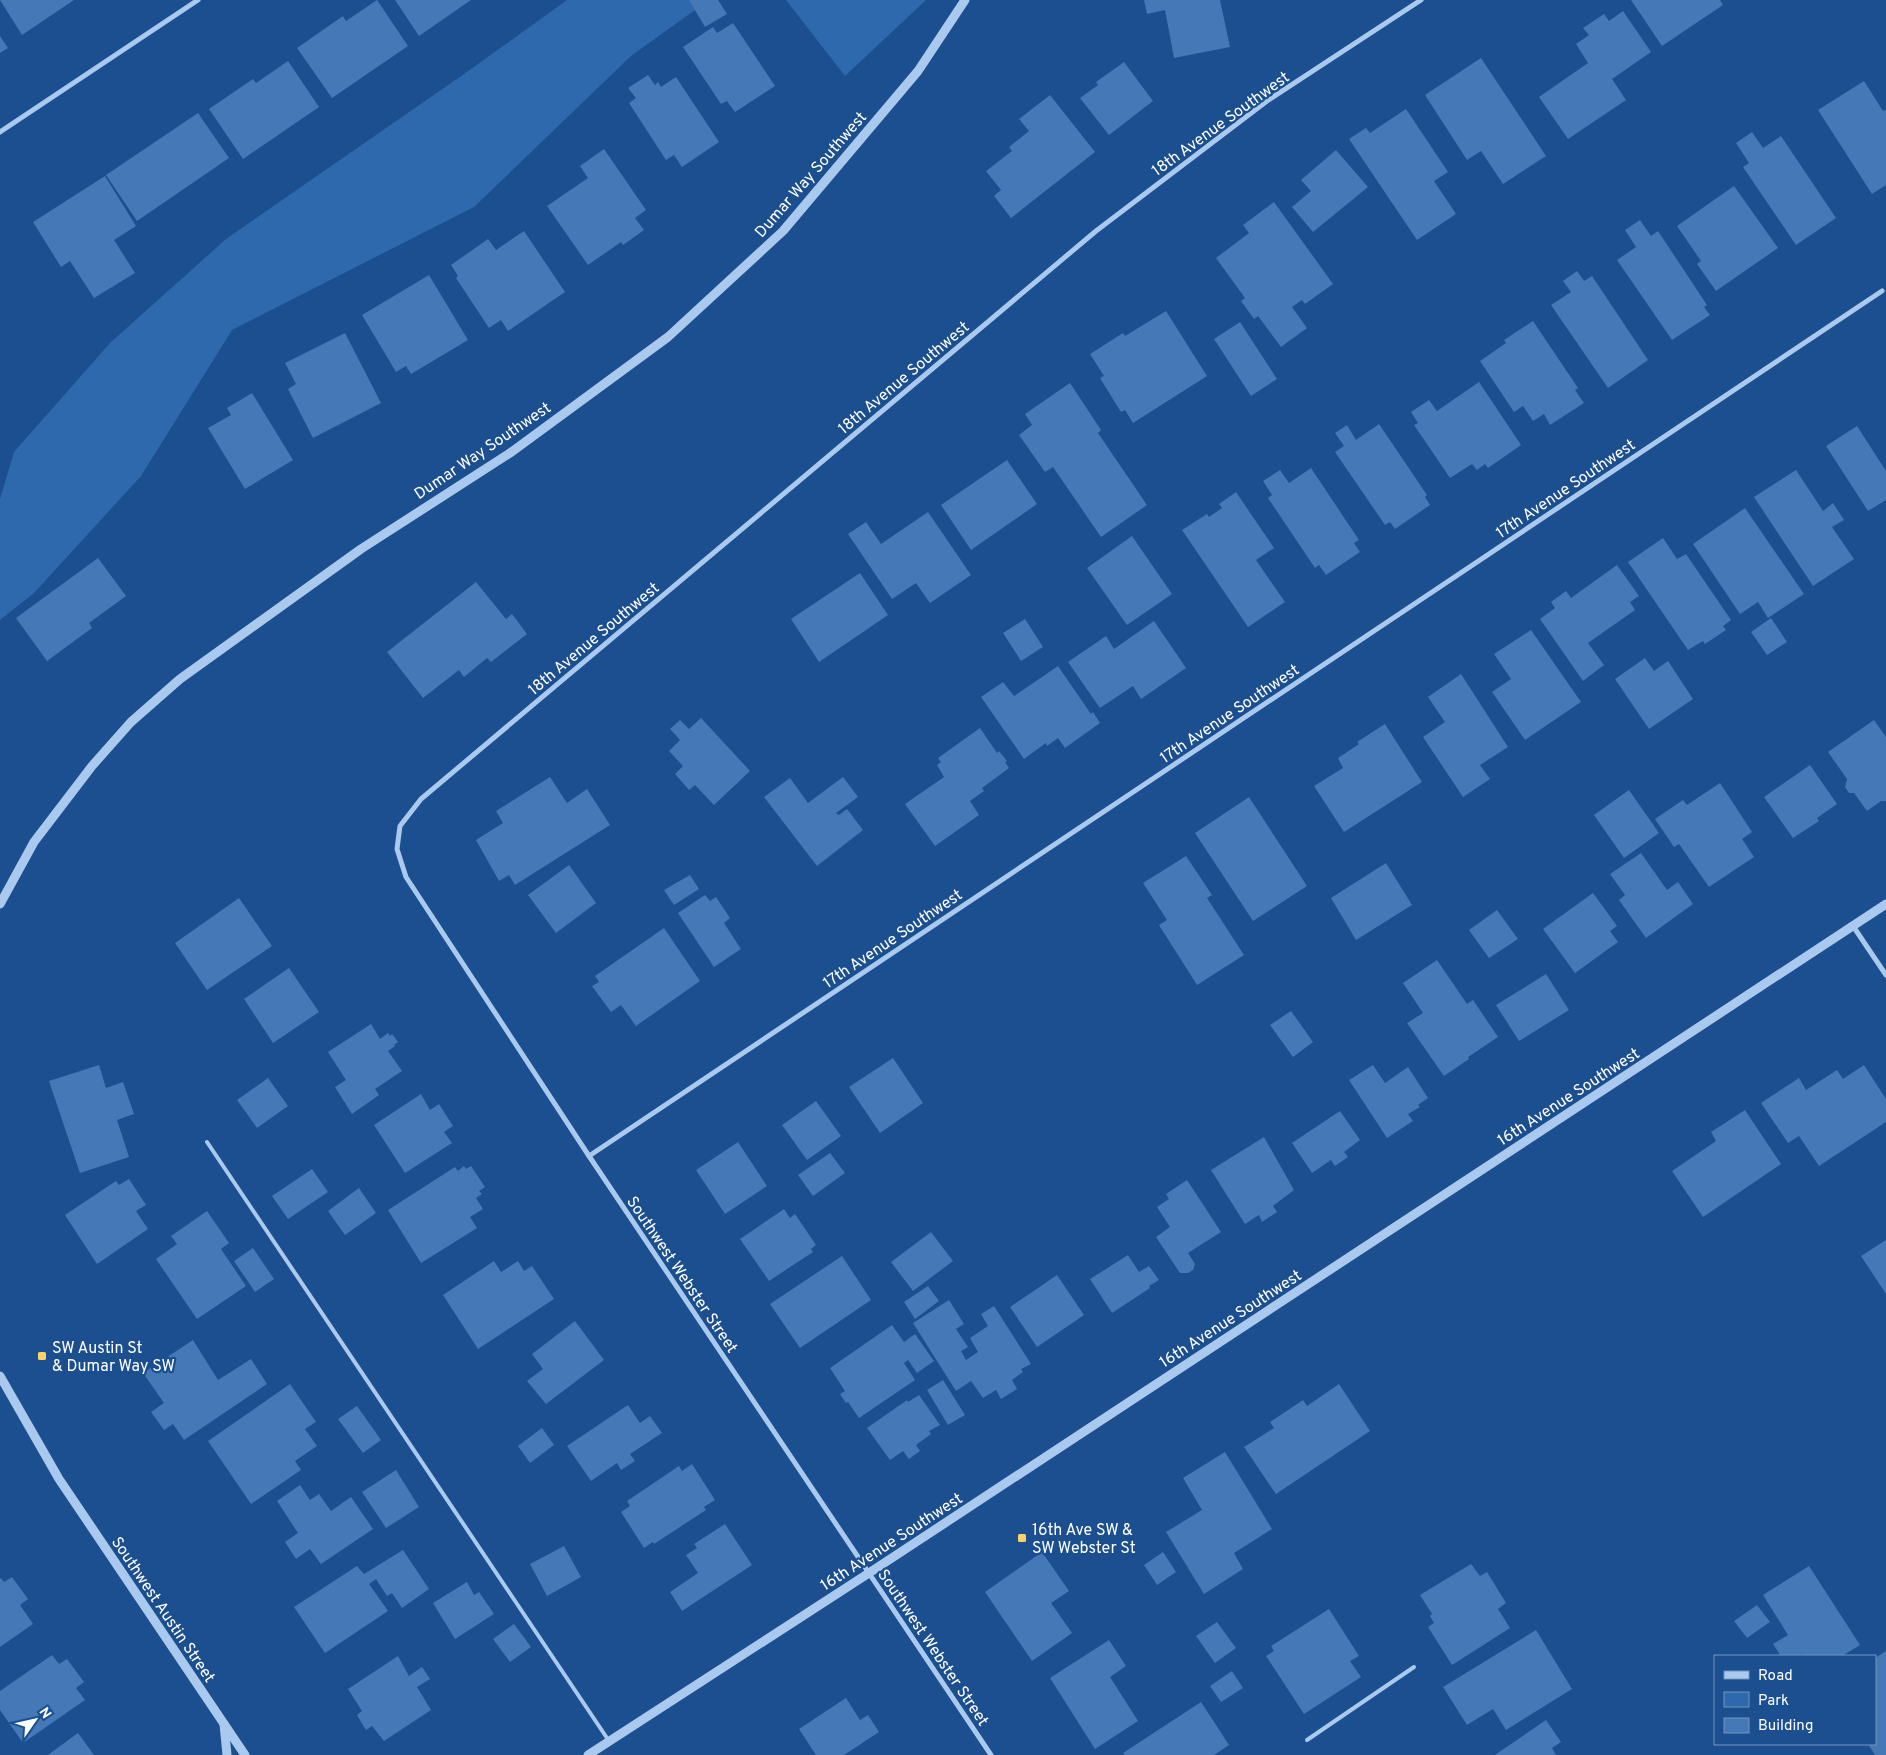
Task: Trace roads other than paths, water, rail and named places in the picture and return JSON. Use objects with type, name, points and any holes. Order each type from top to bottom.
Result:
[{"type":"street","points":[[0,132],[198,0]]},
{"type":"street","name":"Dumar Way Southwest","points":[[0,904],[34,842],[92,766],[138,716],[180,679],[345,559],[510,453],[668,337],[784,231],[918,71],[965,0]]},
{"type":"street","name":"18th Avenue Southwest","points":[[421,799],[1096,231],[1267,101],[1421,0]]},
{"type":"street","name":"17th Avenue Southwest","points":[[589,1156],[1882,291]]},
{"type":"street","name":"Southwest Webster Street","points":[[421,799],[400,826],[397,849],[406,877],[589,1156],[991,1755]]},
{"type":"street","name":"16th Avenue Southwest","points":[[588,1755],[869,1573],[1886,904]]},
{"type":"street","points":[[1853,926],[1886,976]]},
{"type":"street","name":"Southwest Austin Street","points":[[0,1376],[59,1479],[246,1755]]},
{"type":"street","points":[[224,1724],[226,1755]]},
{"type":"lane","points":[[207,1142],[609,1741]]},
{"type":"lane","points":[[1307,1740],[1414,1667]]},
{"type":"place","name":"SW Austin St & Dumar Way SW","points":[[42,1356]]},
{"type":"place","name":"16th Ave SW & SW Webster St","points":[[1022,1538]]}]
